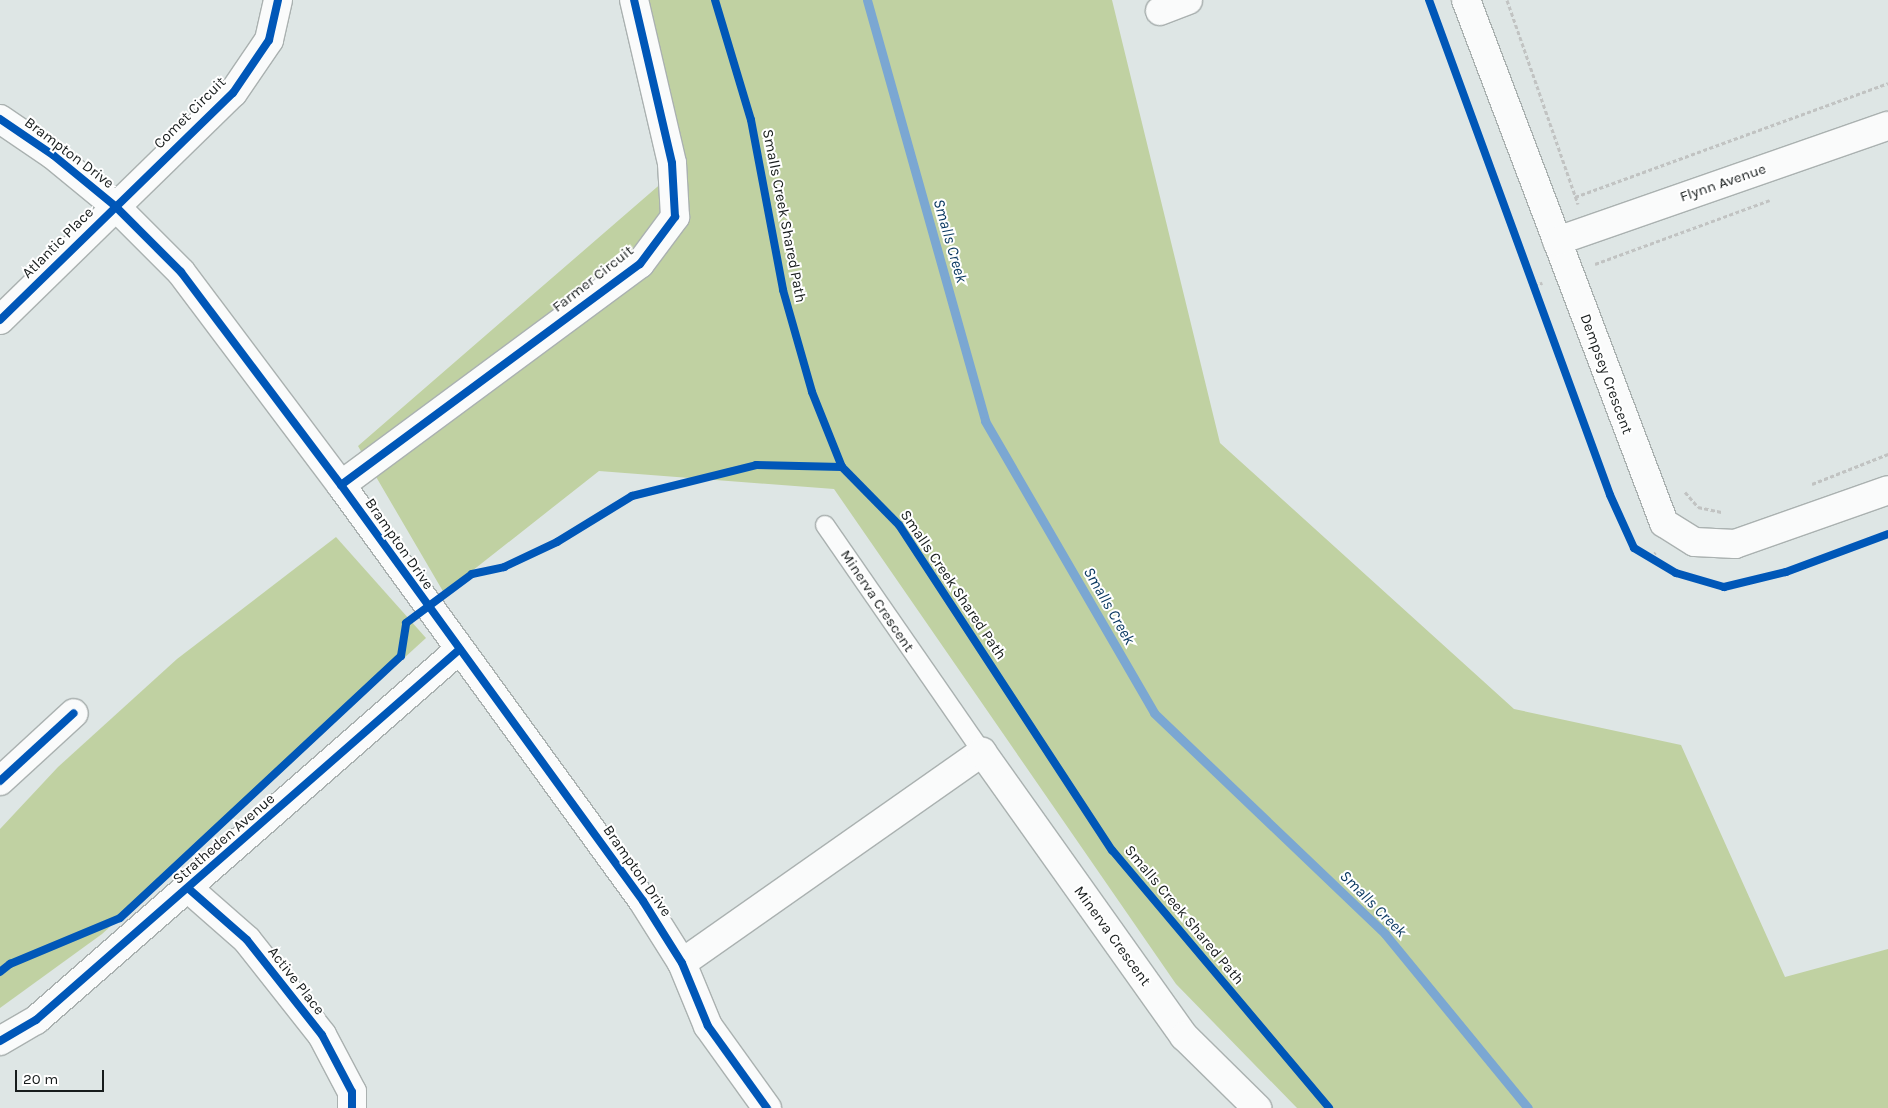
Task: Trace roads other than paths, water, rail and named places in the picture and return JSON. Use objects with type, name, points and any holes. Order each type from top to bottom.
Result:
[{"type":"street","name":"Comet Circuit","points":[[115,206],[233,93],[268,40],[278,0]]},
{"type":"street","name":"Farmer Circuit","points":[[341,485],[640,264],[675,217],[672,163],[634,0]]},
{"type":"street","points":[[1160,11],[1188,0]]},
{"type":"street","name":"Dempsey Crescent","points":[[1466,0],[1653,500],[1664,523],[1679,534],[1695,542],[1735,544],[1888,490]]},
{"type":"street","name":"Brampton Drive","points":[[0,119],[53,155],[115,206],[181,272],[341,485],[643,901],[682,963],[708,1026],[767,1108]]},
{"type":"street","name":"Flynn Avenue","points":[[1557,241],[1888,126]]},
{"type":"street","name":"Atlantic Place","points":[[0,320],[115,206]]},
{"type":"street","name":"Stratheden Avenue","points":[[0,1041],[36,1020],[189,889],[460,649]]},
{"type":"street","points":[[2,775],[74,713]]},
{"type":"street","points":[[682,963],[982,752]]},
{"type":"street","name":"Minerva Crescent","points":[[982,752],[1184,1036],[1257,1108]]},
{"type":"street","name":"Active Place","points":[[189,889],[247,940],[322,1036],[352,1092],[352,1108]]},
{"type":"lane","name":"Minerva Crescent","points":[[825,525],[982,752]]},
{"type":"waterway","name":"Smalls Creek","points":[[867,0],[985,421],[1154,713],[1385,934],[1528,1108]]}]
